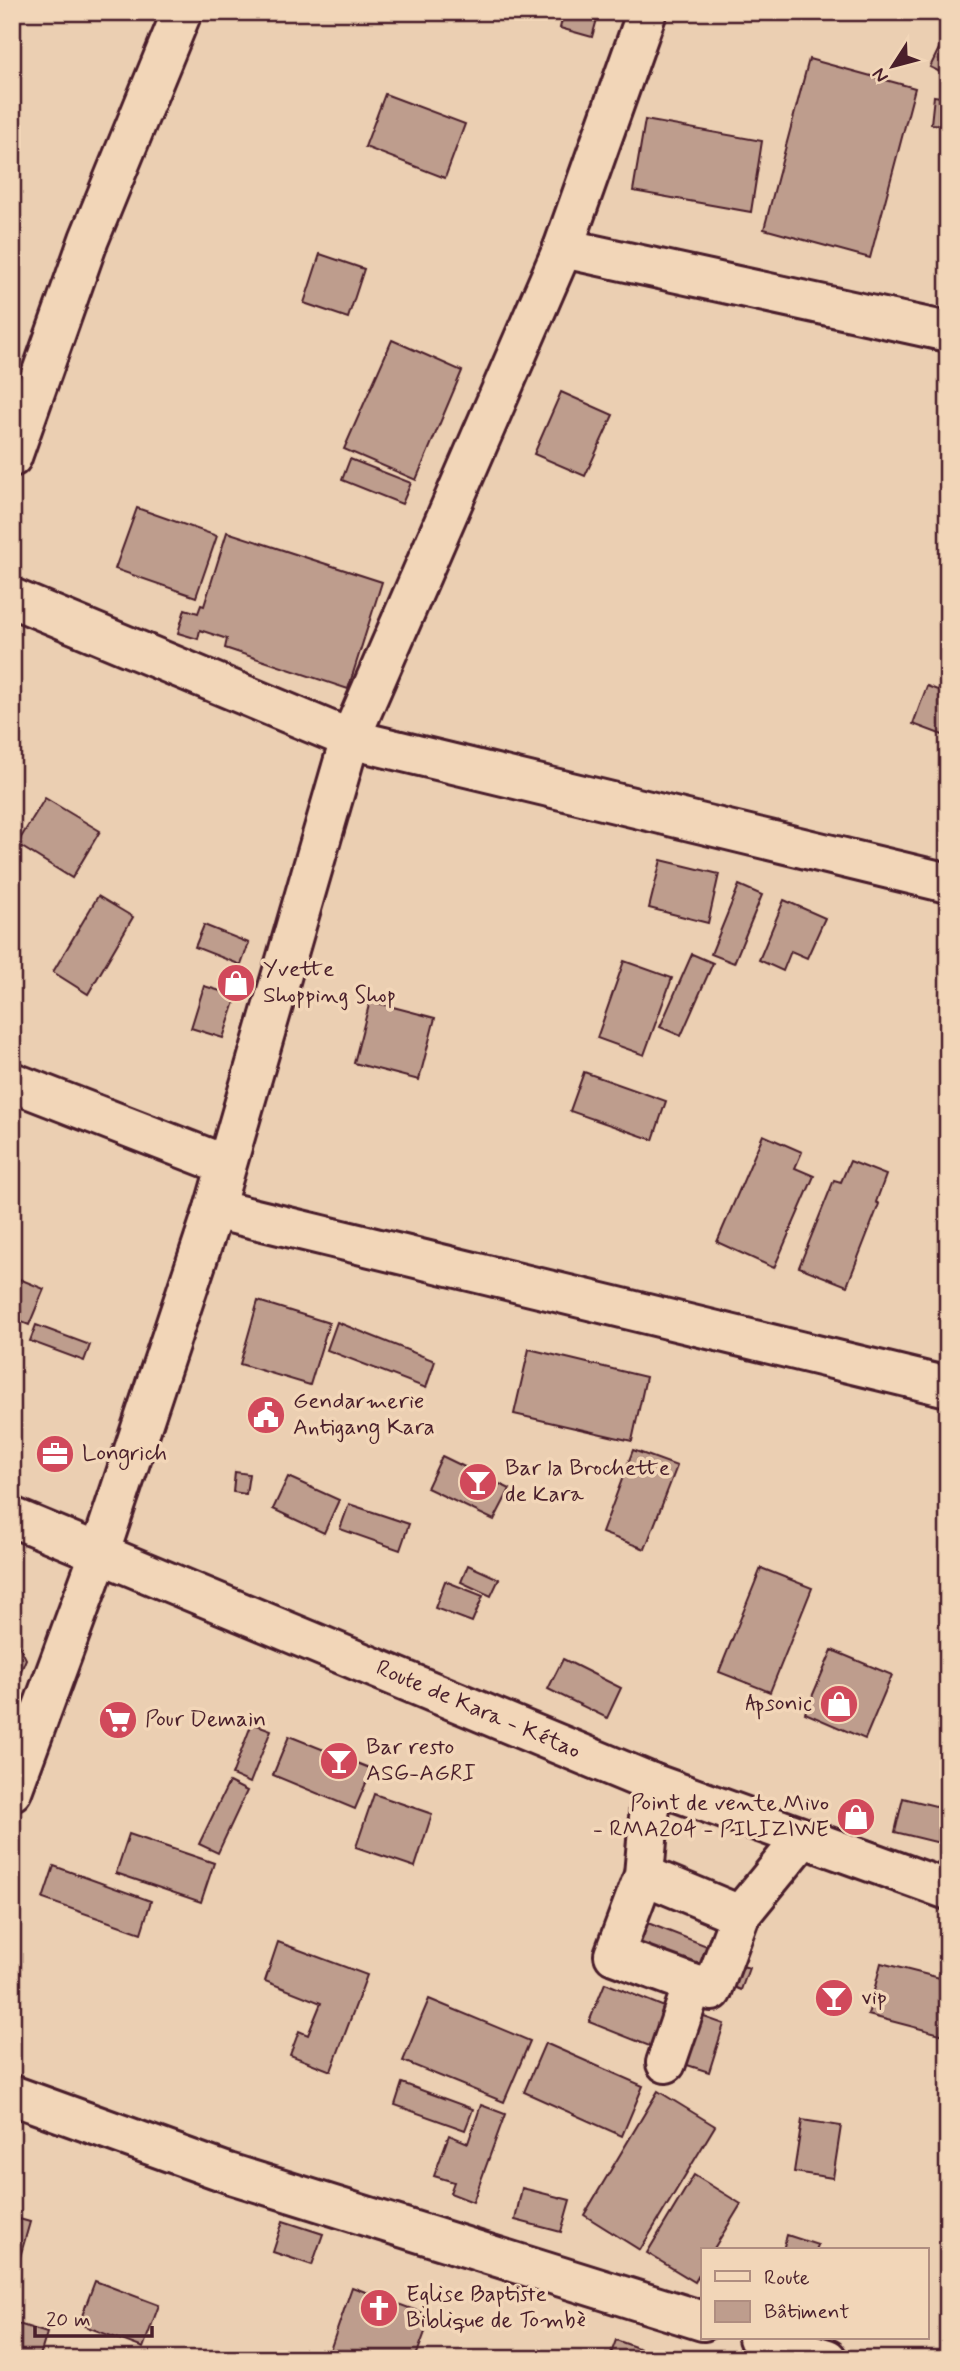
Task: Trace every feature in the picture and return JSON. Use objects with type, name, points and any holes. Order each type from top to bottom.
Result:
[{"type":"street","points":[[12,457],[89,239],[182,12]]},
{"type":"street","points":[[12,1791],[100,1552],[214,1209],[350,739],[563,248],[647,12]]},
{"type":"street","points":[[563,248],[948,332]]},
{"type":"street","points":[[12,598],[350,739],[948,883]]},
{"type":"street","points":[[12,1082],[226,1165]]},
{"type":"street","points":[[214,1209],[948,1387]]},
{"type":"street","name":"Route de Kara - Kétao","points":[[12,1517],[652,1783],[948,1890]]},
{"type":"street","points":[[652,1783],[643,1875],[614,1955],[712,1992],[740,1916],[803,1838]]},
{"type":"street","points":[[643,1875],[740,1916]]},
{"type":"street","points":[[666,2063],[693,1984]]},
{"type":"street","points":[[12,2095],[228,2173],[701,2320]]},
{"type":"street","points":[[765,2340],[827,2359]]},
{"type":"building","points":[[564,12],[599,12],[592,37],[560,28]]},
{"type":"building","points":[[948,30],[948,76],[930,67]]},
{"type":"building","points":[[809,59],[915,88],[870,258],[764,229]]},
{"type":"building","points":[[385,94],[465,124],[445,178],[365,147]]},
{"type":"building","points":[[934,96],[948,98],[948,125],[931,124]]},
{"type":"building","points":[[645,120],[762,141],[751,212],[633,191]]},
{"type":"building","points":[[320,254],[364,269],[348,318],[304,303]]},
{"type":"building","points":[[392,340],[462,371],[416,480],[344,449]]},
{"type":"building","points":[[561,392],[613,415],[585,476],[534,454]]},
{"type":"building","points":[[350,459],[411,483],[402,504],[342,480]]},
{"type":"building","points":[[137,508],[217,536],[196,597],[115,569]]},
{"type":"building","points":[[227,532],[382,582],[348,689],[225,648],[227,639],[200,630],[198,639],[178,633],[185,609],[198,613],[201,605],[204,606]]},
{"type":"building","points":[[927,686],[948,694],[948,737],[913,724]]},
{"type":"building","points":[[45,798],[100,831],[72,878],[17,844]]},
{"type":"building","points":[[661,860],[719,874],[708,923],[649,908]]},
{"type":"building","points":[[739,885],[762,895],[734,963],[711,954]]},
{"type":"building","points":[[98,896],[133,917],[88,994],[53,972]]},
{"type":"building","points":[[784,900],[825,918],[807,958],[791,951],[783,971],[759,960]]},
{"type":"building","points":[[204,925],[249,943],[241,965],[195,947]]},
{"type":"building","points":[[692,954],[713,963],[681,1036],[660,1027]]},
{"type":"building","points":[[624,961],[672,978],[644,1055],[597,1038]]},
{"type":"building","points":[[227,972],[242,978],[237,993],[222,988]]},
{"type":"building","points":[[204,986],[237,996],[223,1038],[191,1028]]},
{"type":"building","points":[[370,1001],[435,1018],[419,1080],[354,1063]]},
{"type":"building","points":[[584,1072],[666,1101],[653,1140],[570,1111]]},
{"type":"building","points":[[763,1135],[802,1152],[795,1168],[814,1176],[774,1268],[717,1242]]},
{"type":"building","points":[[850,1161],[886,1175],[876,1202],[879,1204],[847,1286],[799,1267],[834,1180],[841,1182]]},
{"type":"building","points":[[12,1276],[44,1289],[29,1325],[12,1318]]},
{"type":"building","points":[[258,1301],[329,1323],[310,1385],[240,1364]]},
{"type":"building","points":[[337,1322],[435,1361],[426,1388],[327,1350]]},
{"type":"building","points":[[36,1325],[90,1345],[84,1361],[30,1341]]},
{"type":"building","points":[[529,1349],[646,1377],[632,1441],[514,1414]]},
{"type":"building","points":[[633,1450],[677,1466],[645,1549],[602,1533]]},
{"type":"building","points":[[442,1456],[510,1489],[494,1520],[427,1488]]},
{"type":"building","points":[[235,1472],[249,1474],[246,1494],[233,1492]]},
{"type":"building","points":[[288,1477],[339,1500],[324,1533],[273,1509]]},
{"type":"building","points":[[349,1504],[409,1524],[400,1550],[340,1529]]},
{"type":"building","points":[[468,1565],[499,1579],[491,1596],[461,1582]]},
{"type":"building","points":[[761,1568],[812,1588],[770,1692],[719,1672]]},
{"type":"building","points":[[445,1581],[483,1596],[472,1622],[435,1608]]},
{"type":"building","points":[[12,1639],[17,1641],[26,1659],[12,1692]]},
{"type":"building","points":[[832,1650],[892,1675],[865,1739],[805,1713]]},
{"type":"building","points":[[563,1659],[621,1688],[607,1718],[548,1689]]},
{"type":"building","points":[[252,1723],[271,1730],[250,1783],[232,1775]]},
{"type":"building","points":[[289,1736],[372,1769],[355,1809],[273,1775]]},
{"type":"building","points":[[229,1782],[247,1791],[218,1853],[199,1844]]},
{"type":"building","points":[[374,1794],[432,1814],[415,1867],[356,1847]]},
{"type":"building","points":[[903,1798],[948,1809],[948,1845],[895,1832]]},
{"type":"building","points":[[129,1834],[214,1863],[201,1902],[116,1873]]},
{"type":"building","points":[[54,1866],[151,1901],[141,1933],[43,1899]]},
{"type":"building","points":[[635,1918],[707,1946],[698,1970],[626,1942]]},
{"type":"building","points":[[278,1942],[367,1975],[331,2071],[290,2055],[299,2031],[308,2035],[321,2003],[265,1981]]},
{"type":"building","points":[[881,1963],[948,1980],[948,2036],[868,2015]]},
{"type":"building","points":[[736,1964],[749,1968],[741,1990],[729,1985]]},
{"type":"building","points":[[605,1983],[672,2010],[657,2049],[589,2022]]},
{"type":"building","points":[[429,1999],[530,2041],[504,2102],[403,2061]]},
{"type":"building","points":[[693,2013],[724,2024],[709,2072],[678,2062]]},
{"type":"building","points":[[545,2043],[643,2086],[622,2136],[524,2092]]},
{"type":"building","points":[[402,2083],[473,2109],[465,2130],[395,2105]]},
{"type":"building","points":[[658,2091],[715,2126],[640,2250],[584,2215]]},
{"type":"building","points":[[481,2105],[505,2114],[473,2202],[450,2193],[454,2182],[434,2176],[449,2135],[468,2143]]},
{"type":"building","points":[[802,2120],[841,2126],[833,2178],[794,2172]]},
{"type":"building","points":[[694,2175],[741,2204],[714,2248],[701,2248],[701,2272],[695,2282],[647,2253]]},
{"type":"building","points":[[522,2188],[570,2200],[561,2232],[515,2220]]},
{"type":"building","points":[[12,2217],[30,2222],[12,2285]]},
{"type":"building","points":[[283,2221],[323,2234],[312,2265],[273,2252]]},
{"type":"building","points":[[787,2235],[818,2245],[817,2248],[784,2248]]},
{"type":"building","points":[[95,2281],[159,2305],[143,2348],[79,2324]]},
{"type":"building","points":[[352,2287],[431,2316],[415,2359],[327,2359]]},
{"type":"building","points":[[12,2322],[47,2333],[39,2359],[12,2359]]},
{"type":"building","points":[[616,2340],[668,2359],[609,2359]]},
{"type":"place","name":"Yvette Shopping Shop","points":[[236,983]]},
{"type":"place","name":"Gendarmerie Antigang Kara","points":[[266,1415]]},
{"type":"place","name":"Longrich","points":[[55,1454]]},
{"type":"place","name":"Bar la Brochette de Kara","points":[[478,1482]]},
{"type":"place","name":"Apsonic","points":[[839,1704]]},
{"type":"place","name":"Pour Demain","points":[[118,1720]]},
{"type":"place","name":"Bar resto ASG-AGRI","points":[[339,1761]]},
{"type":"place","name":"Point de vente Mivo - RMA204 - PILIZIWE","points":[[856,1817]]},
{"type":"place","name":"vip","points":[[834,1998]]},
{"type":"place","name":"Eglise Baptiste Biblique de Tombè","points":[[379,2308]]}]
